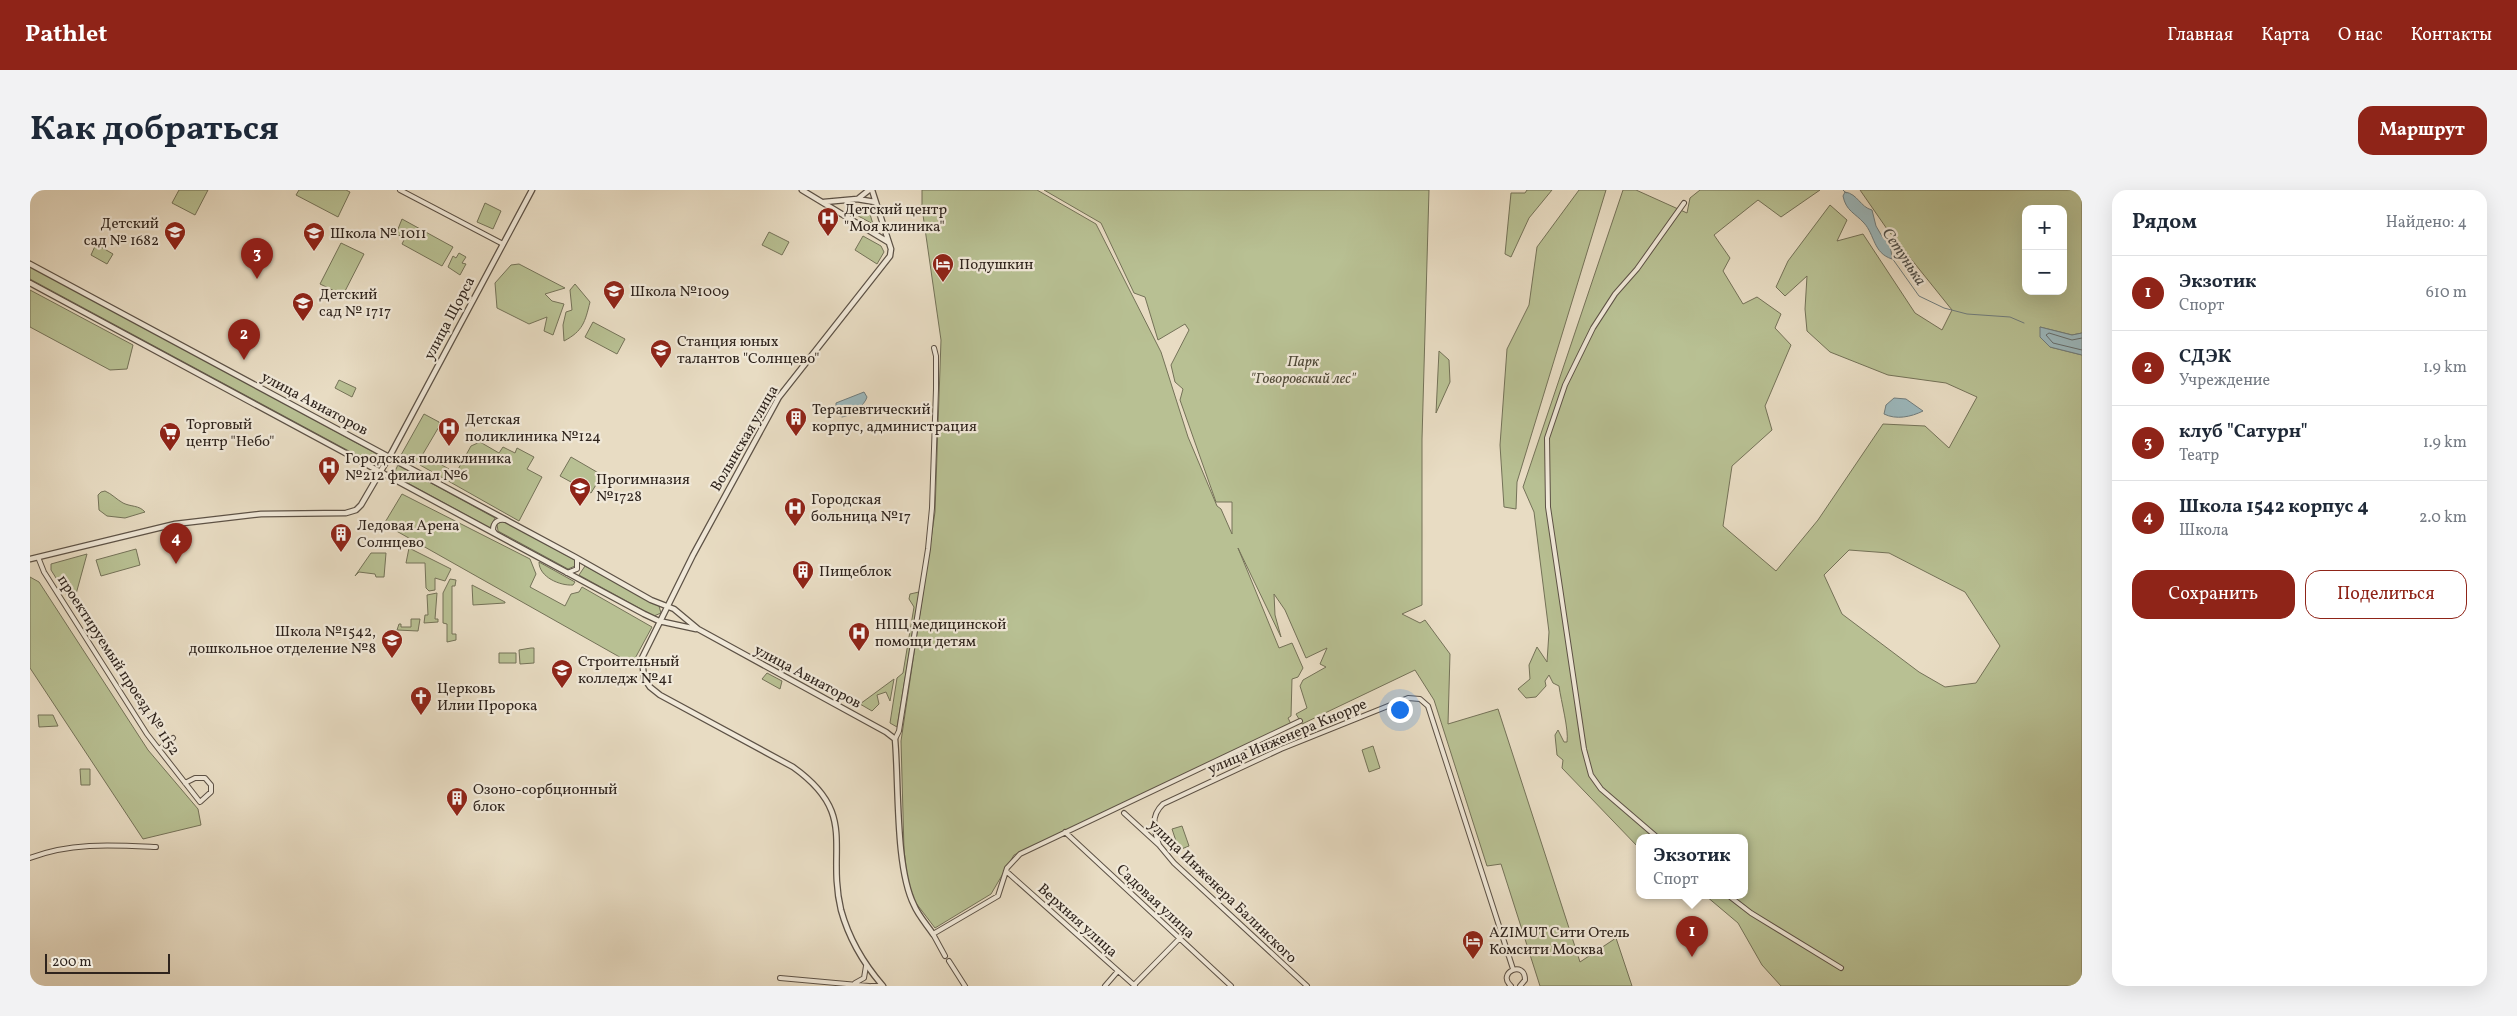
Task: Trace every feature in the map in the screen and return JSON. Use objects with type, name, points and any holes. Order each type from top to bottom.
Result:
[{"type":"street","points":[[400,190],[503,244]]},
{"type":"street","name":"улица Щорса","points":[[30,559],[138,532],[186,523],[262,514],[351,512],[361,505],[389,458],[532,190]]},
{"type":"street","points":[[802,190],[866,227],[889,243]]},
{"type":"street","points":[[857,199],[870,190],[889,243]]},
{"type":"street","points":[[818,199],[834,202],[857,199],[875,202]]},
{"type":"street","points":[[1653,834],[1609,797],[1591,776],[1584,749],[1548,507],[1547,438],[1565,385],[1593,328],[1615,294],[1637,269],[1684,203]]},
{"type":"street","points":[[866,227],[879,230],[884,226]]},
{"type":"street","name":"Волынская улица","points":[[667,607],[772,408],[890,256],[889,243]]},
{"type":"street","name":"улица Авиаторов","points":[[30,264],[667,607],[674,609],[698,629],[788,681],[885,731],[895,739]]},
{"type":"street","name":"улица Авиаторов","points":[[30,282],[380,473],[659,621],[698,629]]},
{"type":"street","points":[[934,348],[936,356],[936,389],[932,508],[928,549],[899,731],[895,739],[902,849],[907,886],[914,906],[945,956]]},
{"type":"street","points":[[497,535],[493,530],[494,524],[499,520],[505,520]]},
{"type":"street","name":"проектируемый проезд № 1152","points":[[38,557],[73,617],[159,749],[185,783],[200,802],[211,792],[211,785],[205,778],[195,778],[185,783]]},
{"type":"street","points":[[567,573],[577,569],[579,562],[576,557]]},
{"type":"street","points":[[667,607],[642,658],[642,671],[650,687],[793,767],[813,781],[826,798],[835,819],[841,909],[851,939],[866,966],[882,986]]},
{"type":"street","name":"улица Инженера Кнорре","points":[[1159,845],[1154,830],[1154,820],[1155,813],[1163,804],[1303,740],[1408,698],[1420,699],[1428,706],[1513,969]]},
{"type":"street","points":[[933,934],[998,896],[1006,871],[1020,854],[1300,721]]},
{"type":"street","points":[[159,749],[173,738]]},
{"type":"street","name":"улица Инженера Балинского","points":[[1124,813],[1159,845],[1174,863],[1307,986]]},
{"type":"street","name":"Садовая улица","points":[[1065,832],[1232,986]]},
{"type":"street","points":[[30,858],[59,848],[74,846],[156,848]]},
{"type":"street","name":"Верхняя улица","points":[[1006,871],[1135,985]]},
{"type":"street","points":[[1733,899],[1751,913],[1841,968]]},
{"type":"street","points":[[1135,985],[1180,938]]},
{"type":"street","points":[[949,961],[965,986]]},
{"type":"street","points":[[855,983],[864,978],[866,966]]},
{"type":"street","name":"улица Инженера Кнорре","points":[[1512,986],[1506,976],[1513,969]]},
{"type":"street","name":"улица Инженера Кнорре","points":[[1513,969],[1521,970],[1525,974],[1525,980],[1520,986]]},
{"type":"street","points":[[1104,986],[1118,971]]},
{"type":"street","points":[[780,978],[882,986]]},
{"type":"green space","points":[[179,190],[208,190],[195,215],[172,203]]},
{"type":"green space","points":[[299,190],[346,190],[350,192],[338,217],[296,195]]},
{"type":"green space","name":"Парк \"Говоровский лес\"","points":[[922,190],[1037,190],[1096,224],[1161,352],[1188,437],[1217,506],[1221,509],[1232,534],[1232,502],[1216,502],[1180,400],[1183,389],[1175,382],[1171,365],[1189,330],[1185,324],[1158,340],[1145,297],[1134,293],[1101,223],[1044,190],[1429,190],[1422,439],[1422,605],[1402,614],[1420,623],[1425,620],[1450,654],[1448,724],[1498,709],[1580,962],[1616,938],[1632,986],[1540,986],[1501,864],[1487,866],[1434,700],[1415,670],[1302,724],[1296,714],[1307,708],[1300,686],[1303,680],[1326,667],[1320,664],[1327,648],[1306,658],[1285,610],[1274,594],[1275,615],[1281,637],[1238,548],[1279,648],[1292,643],[1303,668],[1298,677],[1292,679],[1291,716],[1288,718],[1291,724],[1014,855],[991,894],[935,928],[909,894],[904,850],[901,741],[935,512],[941,340],[922,208]]},
{"type":"green space","points":[[1527,190],[1552,190],[1529,218],[1511,257],[1505,254],[1511,193],[1525,193]]},
{"type":"green space","points":[[1579,190],[1606,190],[1517,482],[1516,509],[1504,507],[1500,445],[1507,349],[1529,305],[1537,247]]},
{"type":"green space","points":[[1623,190],[1636,190],[1687,213],[1690,198],[1700,190],[1820,190],[1781,217],[1758,200],[1714,235],[1730,258],[1723,271],[1743,304],[1757,297],[1781,314],[1775,328],[1791,345],[1765,406],[1772,430],[1732,466],[1723,526],[1776,571],[1818,520],[1883,424],[1925,426],[1949,448],[1977,397],[1946,383],[1888,375],[1830,352],[1807,331],[1805,309],[1807,276],[1785,296],[1776,287],[1788,261],[1830,205],[1847,220],[1837,241],[1863,234],[1915,313],[1942,330],[1952,310],[1887,229],[1860,190],[2082,190],[2082,333],[2072,335],[2040,327],[2050,347],[2082,355],[2082,986],[1781,986],[1762,965],[1738,923],[1710,899],[1748,899],[1748,834],[1636,834],[1636,845],[1562,768],[1563,760],[1557,755],[1555,735],[1558,730],[1564,742],[1567,742],[1567,737],[1559,686],[1553,683],[1549,675],[1545,681],[1546,686],[1536,697],[1526,698],[1518,689],[1530,679],[1529,665],[1537,647],[1547,662],[1549,632],[1534,512],[1523,487]],"holes":[[[1849,550],[1889,553],[1965,592],[2000,646],[1976,683],[1945,687],[1919,672],[1842,614],[1824,575]]]},
{"type":"green space","points":[[485,203],[501,211],[493,229],[477,222]]},
{"type":"green space","points":[[849,211],[869,211],[873,224]]},
{"type":"green space","points":[[402,219],[453,247],[442,266],[402,244],[405,238],[396,234]]},
{"type":"green space","points":[[769,232],[789,242],[782,255],[762,245]]},
{"type":"green space","points":[[863,236],[881,246],[884,252],[877,264],[855,250]]},
{"type":"green space","points":[[341,243],[364,254],[343,295],[320,284]]},
{"type":"green space","points":[[96,244],[113,254],[107,264],[91,255]]},
{"type":"green space","points":[[459,253],[466,257],[462,263],[466,264],[460,275],[448,267],[453,256],[456,258]]},
{"type":"green space","points":[[519,264],[565,288],[545,294],[552,301],[564,304],[553,335],[544,331],[547,317],[529,324],[497,308],[495,283],[511,265]]},
{"type":"green space","points":[[30,266],[379,455],[380,461],[373,464],[30,279]]},
{"type":"green space","points":[[575,284],[590,302],[579,330],[564,341],[563,325],[566,312],[572,310],[570,290]]},
{"type":"green space","points":[[30,290],[133,345],[127,369],[110,370],[30,327]]},
{"type":"green space","points":[[593,322],[625,339],[617,354],[585,337]]},
{"type":"green space","points":[[1439,351],[1449,360],[1450,382],[1436,413]]},
{"type":"green space","points":[[339,380],[356,388],[352,397],[335,388]]},
{"type":"green space","points":[[424,414],[439,422],[440,425],[417,464],[401,455]]},
{"type":"green space","points":[[480,442],[499,453],[503,447],[515,453],[517,448],[534,457],[527,469],[542,477],[519,521],[420,465],[426,456],[456,473],[471,446]]},
{"type":"green space","points":[[571,457],[602,475],[591,493],[560,476]]},
{"type":"green space","points":[[398,465],[495,518],[490,528],[393,475]]},
{"type":"green space","points":[[105,491],[123,503],[140,508],[145,512],[125,518],[107,516],[99,510],[98,495]]},
{"type":"green space","points":[[402,494],[530,559],[536,574],[530,587],[565,606],[571,594],[579,592],[582,587],[652,627],[632,664],[384,524]]},
{"type":"green space","points":[[503,521],[573,559],[576,562],[575,566],[568,569],[498,531],[497,524]]},
{"type":"green space","points":[[409,548],[451,569],[445,581],[435,578],[435,590],[429,591],[426,588],[425,563],[406,563]]},
{"type":"green space","points":[[136,549],[140,565],[101,576],[96,560]]},
{"type":"green space","points":[[371,553],[386,553],[384,577],[376,577],[375,574],[359,572],[355,576]]},
{"type":"green space","points":[[87,554],[73,605],[51,570],[51,564]]},
{"type":"green space","points":[[539,562],[575,582],[573,585],[568,585],[551,580],[542,572]]},
{"type":"green space","points":[[585,566],[659,606],[661,613],[654,616],[579,575]]},
{"type":"green space","points":[[30,577],[39,582],[148,750],[198,809],[201,825],[143,839],[30,668]]},
{"type":"green space","points":[[450,579],[456,580],[455,586],[452,586],[452,634],[456,634],[456,640],[447,642],[447,624],[443,623],[443,593]]},
{"type":"green space","points":[[472,585],[505,602],[505,603],[473,605]]},
{"type":"green space","points":[[919,592],[897,727],[890,723],[897,678],[903,673],[914,607],[909,599],[910,594]]},
{"type":"green space","points":[[437,593],[435,619],[438,619],[438,622],[424,623],[425,615],[428,615],[427,595]]},
{"type":"green space","points":[[411,619],[420,619],[418,631],[397,630],[399,624],[401,624],[401,627],[411,627]]},
{"type":"green space","points":[[534,648],[534,663],[520,664],[519,650]]},
{"type":"green space","points":[[499,653],[516,653],[516,663],[499,663]]},
{"type":"green space","points":[[767,673],[782,681],[780,689],[762,679]]},
{"type":"green space","points":[[894,679],[890,701],[886,692],[877,695],[879,704],[872,711],[860,704]]},
{"type":"green space","points":[[38,715],[53,715],[58,726],[39,727]]},
{"type":"green space","points":[[1373,746],[1380,768],[1369,772],[1362,750]]},
{"type":"green space","points":[[80,769],[90,769],[90,785],[81,785]]},
{"type":"green space","points":[[1182,826],[1189,846],[1179,850],[1172,829]]},
{"type":"water","points":[[1845,192],[1853,195],[1872,210],[1876,226],[1883,238],[1890,241],[1892,259],[1881,253],[1868,228],[1844,201],[1843,196]]},
{"type":"water","points":[[2040,327],[2072,335],[2082,333],[2082,355],[2050,347],[2040,337]]},
{"type":"water","points":[[864,392],[867,397],[857,410],[842,417],[836,414],[836,403]]},
{"type":"water","points":[[1894,398],[1906,399],[1923,411],[1904,417],[1893,417],[1884,414],[1886,405]]},
{"type":"waterway","name":"Сетунька","points":[[1843,190],[1846,193]]},
{"type":"waterway","name":"Сетунька","points":[[1892,258],[1919,296],[1944,308],[1967,314],[2010,317],[2024,323]]},
{"type":"place","name":"Детский центр \"Моя клиника\"","points":[[828,237]]},
{"type":"place","name":"Детский сад № 1682","points":[[175,251]]},
{"type":"place","name":"Школа № 1011","points":[[314,252]]},
{"type":"place","name":"клуб \"Сатурн\"","points":[[257,279]]},
{"type":"place","name":"Подушкин","points":[[943,283]]},
{"type":"place","name":"Школа №1009","points":[[614,310]]},
{"type":"place","name":"Детский сад № 1717","points":[[303,322]]},
{"type":"place","name":"СДЭК","points":[[244,360]]},
{"type":"place","name":"Станция юных талантов \"Солнцево\"","points":[[661,369]]},
{"type":"place","name":"Терапевтический корпус, администрация","points":[[796,437]]},
{"type":"place","name":"Детская поликлиника №124","points":[[449,447]]},
{"type":"place","name":"Торговый центр \"Небо\"","points":[[170,452]]},
{"type":"place","name":"Городская поликлиника №212 филиал №6","points":[[329,486]]},
{"type":"place","name":"Прогимназия №1728","points":[[580,507]]},
{"type":"place","name":"Городская больница №17","points":[[795,527]]},
{"type":"place","name":"Ледовая Арена Солнцево","points":[[341,553]]},
{"type":"place","name":"Школа 1542 корпус 4","points":[[176,564]]},
{"type":"place","name":"Пищеблок","points":[[803,590]]},
{"type":"place","name":"НПЦ медицинской помощи детям","points":[[859,652]]},
{"type":"place","name":"Школа №1542, дошкольное отделение №8","points":[[392,659]]},
{"type":"place","name":"Строительный колледж №41","points":[[562,689]]},
{"type":"place","name":"Церковь Илии Пророка","points":[[421,716]]},
{"type":"place","name":"Озоно-сорбционный блок","points":[[457,817]]},
{"type":"place","name":"Экзотик","points":[[1692,957]]},
{"type":"place","name":"AZIMUT Сити Отель Комсити Москва","points":[[1473,960]]}]
